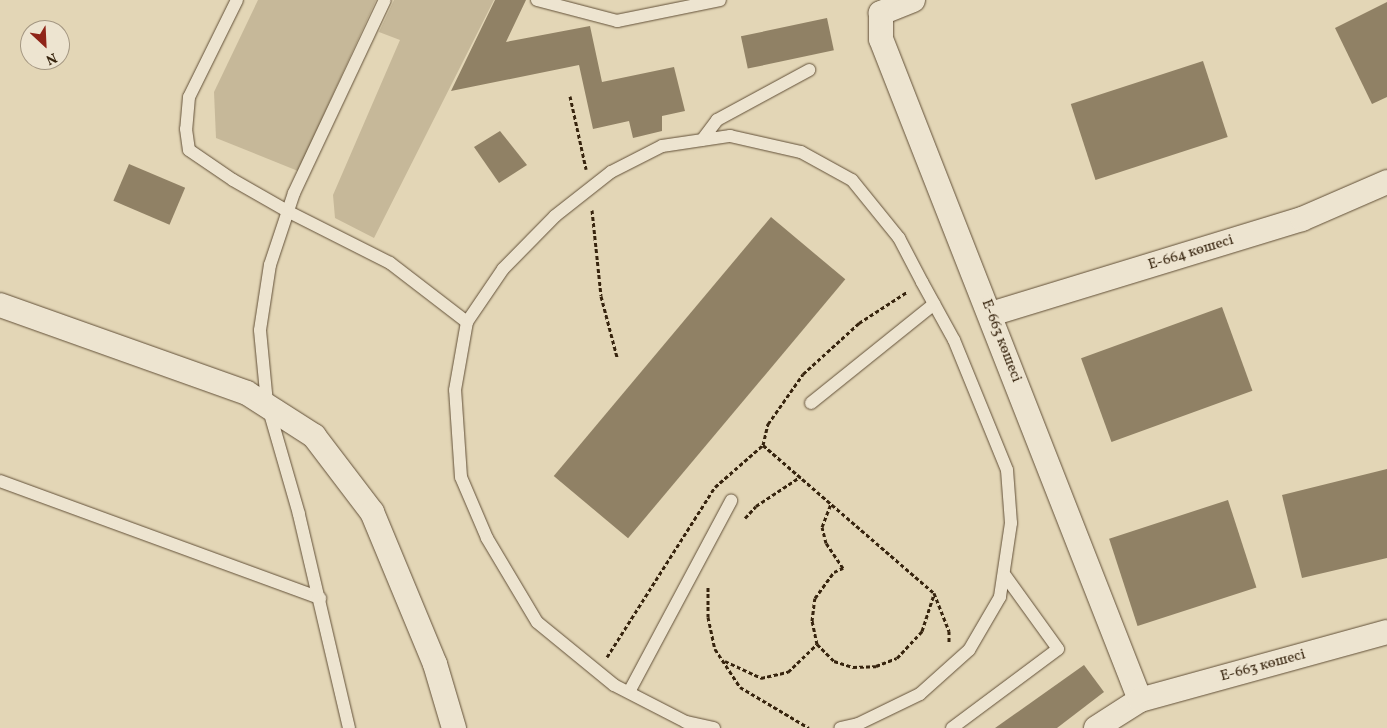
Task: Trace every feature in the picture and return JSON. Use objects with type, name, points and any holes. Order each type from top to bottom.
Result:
[{"type":"street","name":"Е-663 көшесі","points":[[913,0],[881,13],[881,39],[991,314],[1140,700]]},
{"type":"street","name":"Е-664 көшесі","points":[[991,314],[1302,219],[1387,182]]},
{"type":"street","points":[[0,305],[248,393],[267,403],[314,436],[372,512],[435,664],[454,728]]},
{"type":"street","name":"Е-663 көшесі","points":[[1096,728],[1140,700],[1387,632]]},
{"type":"lane","points":[[237,0],[189,97],[186,129],[189,150],[233,180],[289,212],[390,263],[467,322]]},
{"type":"lane","points":[[349,728],[320,598],[267,403],[260,330],[270,265],[294,193],[385,0]]},
{"type":"lane","points":[[537,0],[617,21],[720,0]]},
{"type":"lane","points":[[702,140],[717,120],[809,70]]},
{"type":"lane","points":[[714,728],[686,722],[628,692],[598,672],[537,622],[487,538],[461,477],[455,390],[467,322],[503,269],[555,216],[611,172],[662,146],[730,136],[801,152],[852,180],[899,238],[954,340],[1007,470],[1011,523],[1000,597],[969,650],[920,694],[858,724],[840,728]]},
{"type":"lane","points":[[811,403],[934,304]]},
{"type":"lane","points":[[0,481],[320,598]]},
{"type":"lane","points":[[628,692],[731,501]]},
{"type":"lane","points":[[952,728],[1058,650],[1004,574]]},
{"type":"path","points":[[570,96],[590,188],[602,296],[617,357]]},
{"type":"path","points":[[598,672],[715,487],[763,445],[768,424],[803,374],[860,324],[922,282]]},
{"type":"path","points":[[763,445],[934,593],[949,631],[949,669]]},
{"type":"path","points":[[743,520],[756,506],[800,477]]},
{"type":"path","points":[[832,504],[822,528],[826,543],[843,568],[834,572],[815,598],[812,621],[817,644],[834,661],[852,667],[876,666],[897,658],[922,632],[934,593]]},
{"type":"path","points":[[708,581],[708,617],[715,649],[740,687],[808,728]]},
{"type":"path","points":[[722,660],[761,678],[788,672],[817,644]]},
{"type":"shaded area","points":[[258,0],[376,0],[298,171],[216,138],[214,92]]},
{"type":"shaded area","points":[[394,0],[494,0],[374,238],[335,218],[333,195],[400,40],[379,32]]},
{"type":"building","points":[[495,0],[526,0],[506,42],[590,26],[602,82],[674,67],[685,111],[662,116],[662,131],[633,138],[629,121],[593,129],[579,65],[451,91]]},
{"type":"building","points":[[1387,2],[1387,97],[1372,104],[1335,28]]},
{"type":"building","points":[[827,18],[834,50],[748,69],[741,36]]},
{"type":"building","points":[[1203,61],[1228,137],[1096,180],[1071,104]]},
{"type":"building","points":[[500,131],[527,165],[499,183],[474,147]]},
{"type":"building","points":[[129,164],[185,188],[170,225],[113,201]]},
{"type":"building","points":[[771,217],[845,279],[628,538],[554,476]]},
{"type":"building","points":[[1222,307],[1252,391],[1111,442],[1081,358]]},
{"type":"building","points":[[1387,469],[1387,558],[1302,578],[1282,495]]},
{"type":"building","points":[[1228,500],[1256,587],[1138,626],[1109,539]]},
{"type":"building","points":[[1084,665],[1104,692],[1057,728],[995,728]]}]
